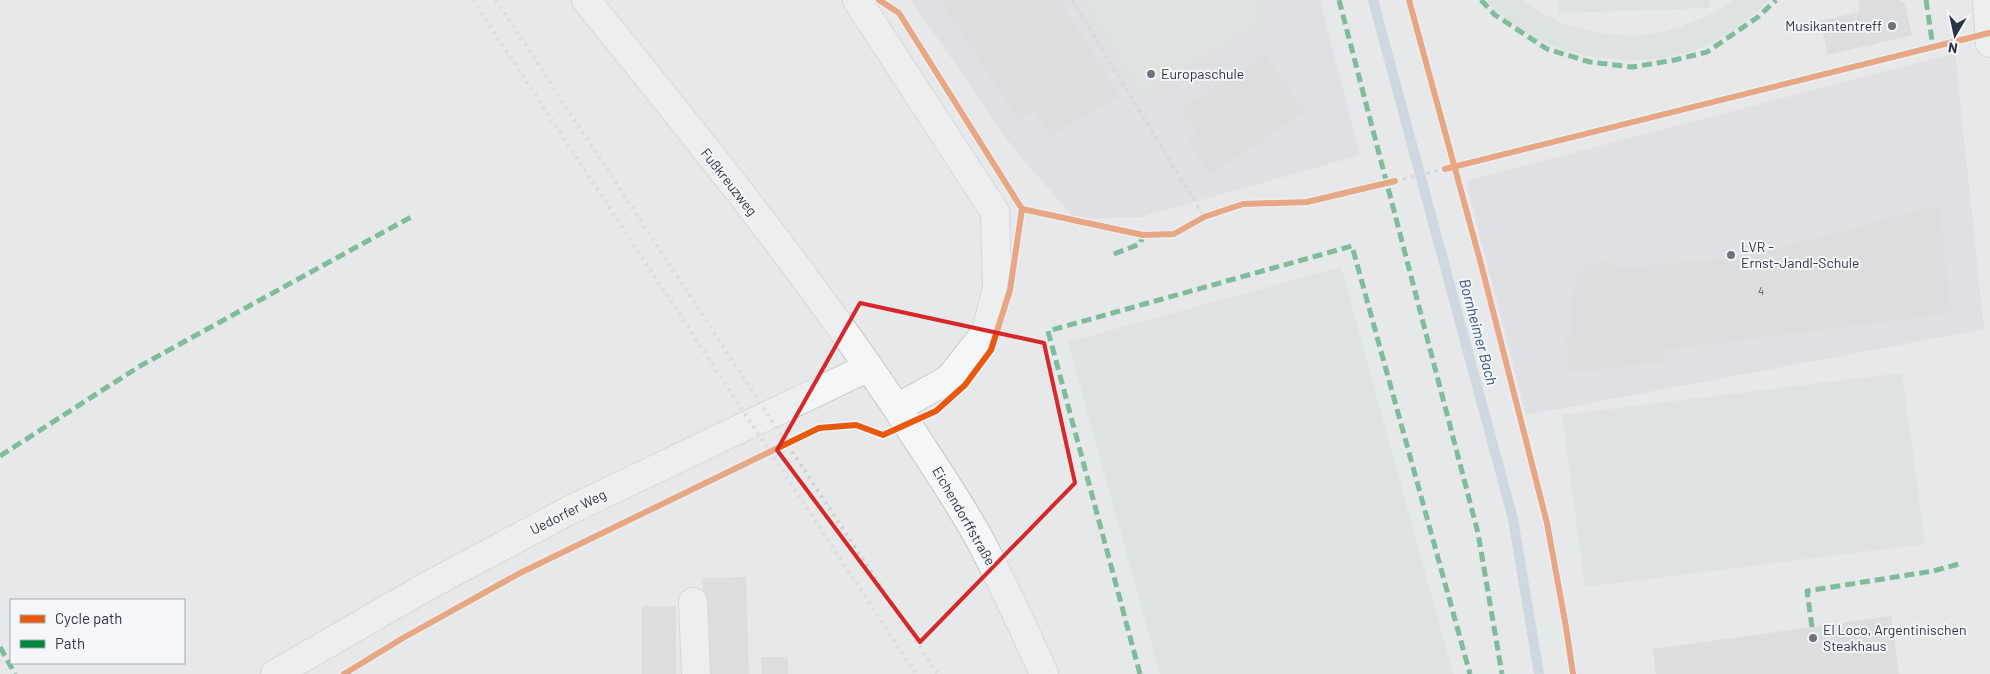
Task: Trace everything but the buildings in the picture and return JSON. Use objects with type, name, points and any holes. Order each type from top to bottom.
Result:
[{"type":"street","name":"Fußkreuzweg","points":[[586,0],[822,300],[869,366]]},
{"type":"street","points":[[857,0],[995,212],[997,288],[986,332],[950,379],[897,408]]},
{"type":"street","points":[[1987,0],[1990,36]]},
{"type":"street","name":"Eichendorffstraße","points":[[869,366],[980,539],[1024,628],[1044,674]]},
{"type":"street","name":"Uedorfer Weg","points":[[275,674],[422,589],[568,511],[869,366]]},
{"type":"street","points":[[693,602],[696,674]]},
{"type":"path","points":[[1072,0],[1204,217]]},
{"type":"path","points":[[1395,182],[1445,169]]},
{"type":"highlighted area","points":[[860,303],[1044,343],[1075,483],[920,642],[777,450]]},
{"type":"shaded area","name":"Europaschule","points":[[911,0],[1320,0],[1360,155],[1141,217],[1075,219],[1014,149]]},
{"type":"shaded area","points":[[1093,0],[1251,0],[1263,19],[1143,93],[1087,4]]},
{"type":"shaded area","points":[[1486,0],[1522,0],[1536,10],[1564,24],[1598,33],[1632,36],[1664,32],[1682,26],[1711,14],[1733,0],[1769,0],[1737,28],[1700,48],[1674,56],[1616,59],[1586,55],[1557,47],[1530,35],[1506,19]]},
{"type":"shaded area","points":[[1558,0],[1710,0],[1710,8],[1559,13]]},
{"type":"shaded area","name":"LVR - Ernst-Jandl-Schule","points":[[1955,53],[1984,329],[1526,415],[1466,181]]},
{"type":"shaded area","points":[[1341,267],[1453,674],[1160,674],[1068,342]]},
{"type":"shaded area","points":[[1902,373],[1925,544],[1585,587],[1562,415]]},
{"type":"waterway","name":"Bornheimer Bach","points":[[1373,0],[1513,519],[1539,674]]},
{"type":"railway","points":[[473,0],[916,674]]},
{"type":"railway","points":[[496,0],[938,674]]},
{"type":"marked path","points":[[1339,0],[1478,533],[1502,674]]},
{"type":"marked path","points":[[1481,0],[1495,15],[1547,49],[1590,62],[1632,67],[1675,60],[1707,52],[1758,17],[1776,0]]},
{"type":"marked path","points":[[1926,0],[1933,47]]},
{"type":"marked path","points":[[0,456],[140,366],[411,217]]},
{"type":"marked path","points":[[1114,254],[1140,244],[1143,235]]},
{"type":"marked path","points":[[1140,674],[1048,331],[1352,246],[1470,674]]},
{"type":"marked path","points":[[1812,627],[1807,591],[1933,571],[1963,563]]},
{"type":"marked path","points":[[0,647],[15,674]]},
{"type":"cycle path","points":[[344,674],[403,638],[520,573],[819,428],[856,425],[883,435],[936,411],[965,385],[991,350],[1010,290],[1022,209],[899,13],[879,0]]},
{"type":"cycle path","points":[[1409,0],[1481,264],[1547,523],[1573,674]]},
{"type":"cycle path","points":[[1445,169],[1989,33]]},
{"type":"cycle path","points":[[1022,209],[1143,235],[1174,234],[1204,217],[1243,204],[1307,202],[1395,181]]},
{"type":"place","name":"Musikantentreff","points":[[1892,26]]},
{"type":"place","name":"Europaschule","points":[[1151,74]]},
{"type":"place","name":"LVR - Ernst-Jandl-Schule","points":[[1731,255]]},
{"type":"place","name":"El Loco, Argentinischen Steakhaus","points":[[1813,638]]}]
